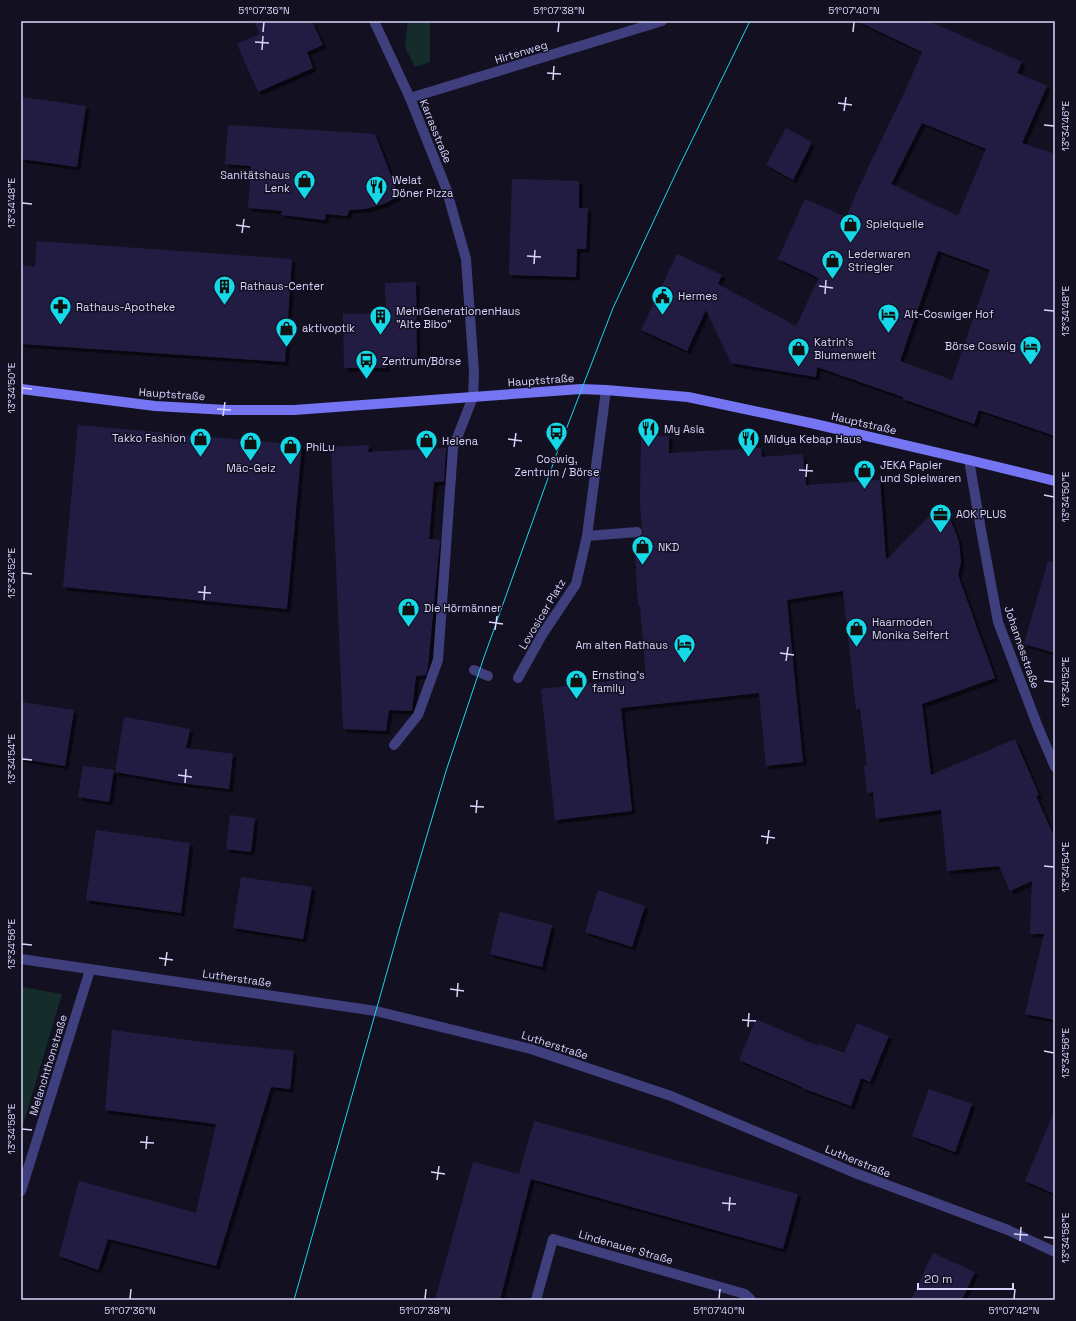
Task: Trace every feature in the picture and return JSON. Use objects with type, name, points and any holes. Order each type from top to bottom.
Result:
[{"type":"main road","name":"Hauptstraße","points":[[21,389],[155,406],[227,410],[319,409],[572,390],[606,390],[688,396],[815,424],[1055,481]]},
{"type":"street","name":"Karrasstraße","points":[[374,21],[410,98],[446,188],[466,259],[474,372],[473,397],[453,448],[438,660],[418,715],[394,745]]},
{"type":"street","name":"Hirtenweg","points":[[410,98],[662,21]]},
{"type":"street","name":"Lovosicer Platz","points":[[518,678],[542,635],[576,584],[587,536],[606,390]]},
{"type":"street","name":"Johannesstraße","points":[[969,460],[998,622],[1055,767]]},
{"type":"street","points":[[587,536],[637,532]]},
{"type":"street","points":[[474,670],[488,676]]},
{"type":"street","name":"Lutherstraße","points":[[21,959],[376,1011],[531,1048],[671,1096],[855,1173],[1008,1230],[1055,1252]]},
{"type":"street","name":"Melanchthonstraße","points":[[21,1191],[90,970]]},
{"type":"street","name":"Lindenauer Straße","points":[[536,1300],[554,1239],[745,1294],[751,1300]]},
{"type":"green space","points":[[408,21],[430,21],[430,62],[415,67],[405,47]]},
{"type":"green space","points":[[21,987],[62,994],[21,1132]]},
{"type":"building","points":[[254,21],[312,21],[323,45],[307,52],[313,68],[258,92],[237,44],[260,34]]},
{"type":"building","points":[[857,21],[928,21],[1022,62],[1017,73],[1047,86],[1022,143],[1055,154],[1055,436],[979,410],[974,424],[817,367],[816,377],[731,363],[706,310],[687,351],[641,330],[677,254],[722,275],[718,284],[796,326],[819,278],[778,259],[805,199],[846,217],[922,52]],"holes":[[[922,123],[986,149],[958,216],[891,184]],[[938,251],[990,270],[952,380],[900,361]]]},
{"type":"building","points":[[21,97],[86,106],[77,167],[21,159]]},
{"type":"building","points":[[228,125],[375,134],[399,196],[384,204],[365,209],[349,210],[347,216],[326,214],[325,220],[281,215],[282,211],[248,208],[251,166],[225,164]]},
{"type":"building","points":[[786,128],[812,142],[793,180],[766,165]]},
{"type":"building","points":[[512,179],[579,181],[579,208],[588,208],[586,249],[577,249],[576,277],[509,275]]},
{"type":"building","points":[[37,241],[292,259],[285,362],[21,344],[21,265],[35,267]]},
{"type":"building","name":"MehrGenerationenHaus \"Alte Bibo\"","points":[[416,282],[417,361],[386,361],[386,368],[344,368],[343,314],[386,313],[385,283]]},
{"type":"building","points":[[78,425],[302,445],[287,609],[63,587]]},
{"type":"building","points":[[641,436],[669,436],[669,453],[761,448],[762,457],[803,454],[806,485],[880,480],[886,560],[938,508],[950,519],[959,541],[961,562],[958,575],[995,678],[922,704],[931,775],[1015,739],[1039,795],[1036,796],[1055,838],[1055,1020],[1025,1014],[1044,934],[1030,934],[1032,881],[1010,891],[999,866],[947,871],[941,810],[876,819],[873,792],[867,793],[864,766],[867,765],[860,709],[856,709],[843,591],[787,600],[803,762],[766,766],[759,693],[621,708],[632,811],[555,820],[541,689],[646,677],[640,606],[638,606],[635,552],[643,551],[643,532],[640,505]]},
{"type":"building","points":[[369,445],[368,452],[446,448],[444,482],[434,482],[429,539],[440,540],[428,667],[426,675],[416,676],[412,711],[389,710],[386,731],[343,729],[331,447]]},
{"type":"building","points":[[1048,561],[1055,562],[1055,653],[1024,644]]},
{"type":"building","points":[[21,702],[74,710],[65,766],[21,759]]},
{"type":"building","points":[[124,717],[190,729],[186,748],[233,754],[229,789],[180,783],[115,772]]},
{"type":"building","points":[[83,766],[114,770],[109,802],[78,797]]},
{"type":"building","points":[[230,815],[255,818],[251,852],[226,849]]},
{"type":"building","points":[[96,830],[190,843],[181,913],[86,900]]},
{"type":"building","points":[[241,877],[312,887],[303,939],[233,928]]},
{"type":"building","points":[[598,890],[645,906],[632,947],[585,932]]},
{"type":"building","points":[[500,912],[552,925],[542,967],[490,954]]},
{"type":"building","points":[[756,1019],[818,1046],[819,1044],[844,1053],[857,1023],[889,1036],[870,1082],[861,1078],[851,1106],[802,1088],[739,1060]]},
{"type":"building","points":[[112,1030],[203,1042],[294,1051],[290,1089],[271,1087],[216,1266],[108,1239],[98,1270],[59,1256],[79,1181],[196,1213],[216,1124],[105,1110]]},
{"type":"building","points":[[929,1089],[972,1104],[955,1152],[912,1136]]},
{"type":"building","points":[[1055,1110],[1055,1194],[1025,1181]]},
{"type":"building","points":[[534,1121],[798,1194],[783,1249],[531,1179],[500,1300],[435,1300],[473,1162],[519,1174]]},
{"type":"building","points":[[933,1253],[975,1272],[962,1300],[911,1300]]},
{"type":"tram line","points":[[294,1300],[400,926],[446,771],[483,660],[557,453],[613,308],[676,173],[750,21]]},
{"type":"place","name":"Sanitätshaus Lenk","points":[[305,200]]},
{"type":"place","name":"Welat Döner Pizza","points":[[377,206]]},
{"type":"place","name":"Spielquelle","points":[[850,244]]},
{"type":"place","name":"Lederwaren Striegler","points":[[833,280]]},
{"type":"place","name":"Rathaus-Center","points":[[225,306]]},
{"type":"place","name":"Hermes","points":[[663,316]]},
{"type":"place","name":"Rathaus-Apotheke","points":[[61,326]]},
{"type":"place","name":"Alt-Coswiger Hof","points":[[888,334]]},
{"type":"place","name":"MehrGenerationenHaus \"Alte Bibo\"","points":[[380,336]]},
{"type":"place","name":"aktivoptik","points":[[286,348]]},
{"type":"place","name":"Börse Coswig","points":[[1031,366]]},
{"type":"place","name":"Katrin's Blumenwelt","points":[[798,368]]},
{"type":"place","name":"Zentrum/Börse","points":[[366,380]]},
{"type":"place","name":"My Asia","points":[[649,448]]},
{"type":"place","name":"Coswig, Zentrum / Börse","points":[[557,452]]},
{"type":"place","name":"Takko Fashion","points":[[201,458]]},
{"type":"place","name":"Midya Kebap Haus","points":[[748,458]]},
{"type":"place","name":"Helena","points":[[426,460]]},
{"type":"place","name":"Mäc-Geiz","points":[[251,462]]},
{"type":"place","name":"PhiLu","points":[[290,466]]},
{"type":"place","name":"JEKA Papier und Spielwaren","points":[[865,490]]},
{"type":"place","name":"AOK PLUS","points":[[940,534]]},
{"type":"place","name":"NKD","points":[[643,566]]},
{"type":"place","name":"Die Hörmänner","points":[[408,628]]},
{"type":"place","name":"Haarmoden Monika Seifert","points":[[856,648]]},
{"type":"place","name":"Am alten Rathaus","points":[[684,664]]},
{"type":"place","name":"Ernsting's family","points":[[577,700]]}]
